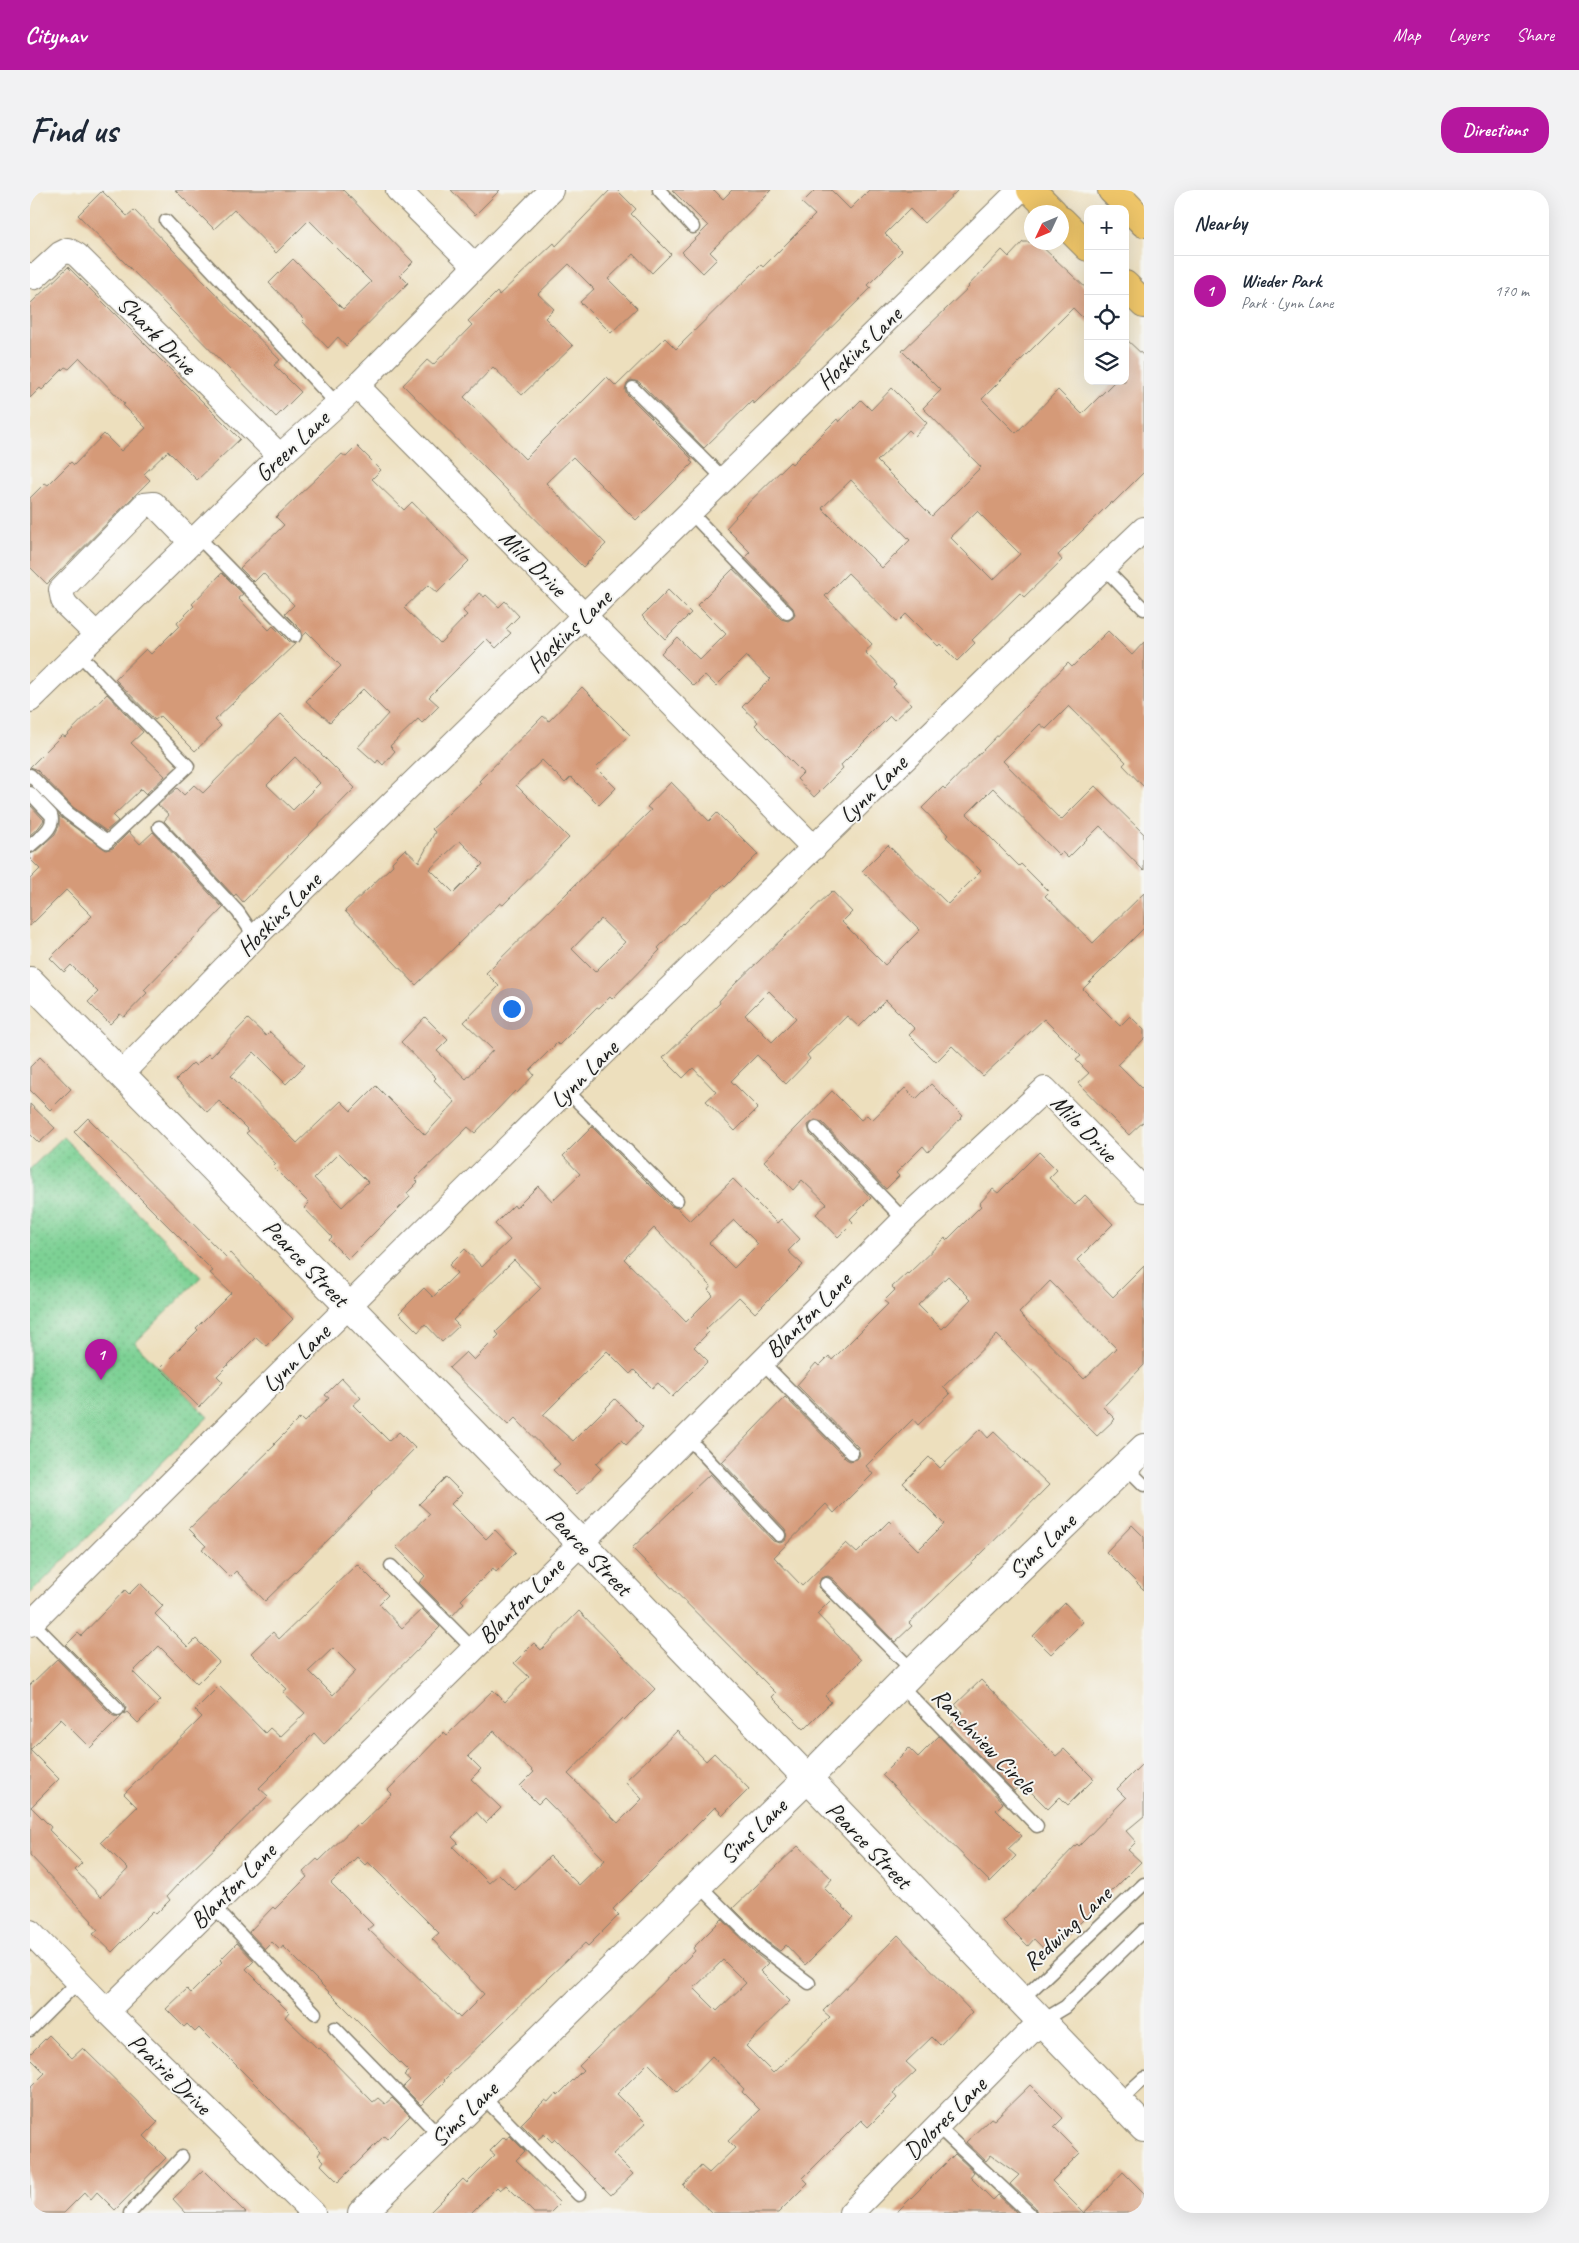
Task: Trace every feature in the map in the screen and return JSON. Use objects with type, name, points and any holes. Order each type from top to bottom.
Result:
[{"type":"main road","points":[[1031,190],[1046,205]]},
{"type":"main road","points":[[1112,190],[1144,223]]},
{"type":"main road","points":[[1069,228],[1084,243]]},
{"type":"main road","points":[[1129,289],[1144,304]]},
{"type":"street","points":[[398,190],[474,265]]},
{"type":"street","name":"Green Lane","points":[[30,700],[280,456],[357,386],[474,265],[551,190]]},
{"type":"street","name":"Hoskins Lane","points":[[121,1074],[255,937],[1020,190]]},
{"type":"street","name":"Shark Drive","points":[[32,278],[60,254],[68,250],[77,255],[280,456]]},
{"type":"street","name":"Milo Drive","points":[[357,386],[814,848]]},
{"type":"street","points":[[97,636],[62,600],[62,590],[144,505],[154,504],[194,539]]},
{"type":"street","name":"Lynn Lane","points":[[31,1623],[349,1306],[963,701],[1144,529]]},
{"type":"street","name":"Pearce Street","points":[[30,981],[581,1543],[1144,2128]]},
{"type":"street","name":"Milo Drive","points":[[1046,1089],[1144,1190]]},
{"type":"street","name":"Blanton Lane","points":[[106,2011],[581,1543],[904,1220],[1046,1089]]},
{"type":"street","name":"Sims Lane","points":[[362,2213],[807,1779],[906,1678],[1135,1457]]},
{"type":"street","name":"Prairie Drive","points":[[30,1932],[106,2011],[313,2213]]},
{"type":"street","name":"Dolores Lane","points":[[851,2213],[1040,2022]]},
{"type":"lane","points":[[659,190],[693,227]]},
{"type":"lane","points":[[166,221],[337,404]]},
{"type":"lane","points":[[633,388],[724,479]]},
{"type":"lane","points":[[690,512],[787,613]]},
{"type":"lane","points":[[194,539],[295,636]]},
{"type":"lane","points":[[1104,567],[1144,609]]},
{"type":"lane","points":[[30,775],[68,813],[107,842],[188,766],[78,653]]},
{"type":"lane","points":[[30,793],[53,820],[52,825],[30,846]]},
{"type":"lane","points":[[159,827],[238,912],[255,937]]},
{"type":"lane","points":[[567,1091],[677,1200]]},
{"type":"lane","points":[[816,1128],[904,1220]]},
{"type":"lane","points":[[762,1362],[852,1453]]},
{"type":"lane","points":[[687,1437],[779,1535]]},
{"type":"lane","points":[[1135,1457],[1144,1485]]},
{"type":"lane","points":[[391,1566],[473,1649]]},
{"type":"lane","name":"Ranchview Circle","points":[[826,1584],[1037,1826]]},
{"type":"lane","points":[[31,1623],[118,1710]]},
{"type":"lane","points":[[698,1884],[762,1947],[809,1983]]},
{"type":"lane","name":"Redwing Lane","points":[[1020,2001],[1071,1955],[1144,1884]]},
{"type":"lane","points":[[213,1906],[315,2013]]},
{"type":"lane","points":[[1040,2022],[1065,2007],[1144,1930]]},
{"type":"lane","points":[[30,2030],[78,1982]]},
{"type":"lane","points":[[335,2028],[440,2136]]},
{"type":"lane","points":[[1118,2102],[1144,2078]]},
{"type":"lane","points":[[482,2096],[579,2195]]},
{"type":"lane","points":[[937,2126],[1029,2213]]},
{"type":"lane","points":[[130,2213],[182,2157]]},
{"type":"green space","points":[[63,1137],[201,1277],[135,1343],[208,1417],[30,1594],[30,1169]]},
{"type":"building","points":[[175,190],[343,190],[413,262],[400,275],[408,283],[346,346],[338,337],[328,348],[302,321],[304,319],[269,283],[293,259],[343,309],[371,282],[309,220],[276,253],[234,210],[214,229]]},
{"type":"building","points":[[451,190],[500,190],[475,215]]},
{"type":"building","points":[[610,190],[617,190],[636,209],[631,214],[671,254],[652,273],[634,254],[608,279],[637,308],[611,333],[580,302],[594,289],[569,264],[538,294],[554,309],[545,318],[573,346],[522,395],[493,367],[464,397],[525,459],[607,377],[616,386],[665,338],[676,349],[815,215],[802,203],[815,190],[831,190],[850,209],[869,190],[958,190],[924,223],[910,209],[885,234],[902,251],[868,285],[871,288],[754,404],[752,401],[704,448],[639,382],[631,380],[627,383],[625,390],[627,394],[692,459],[690,461],[693,463],[636,520],[573,457],[546,483],[606,544],[583,567],[403,385],[427,360],[433,365],[472,325],[468,321],[497,292],[499,295],[554,243],[556,246]]},
{"type":"building","points":[[672,190],[714,190],[723,199],[732,190],[771,190],[710,252],[717,259],[703,273],[682,252],[708,226]]},
{"type":"building","points":[[102,191],[127,216],[134,210],[280,360],[274,365],[301,392],[276,417],[78,215]]},
{"type":"building","points":[[1024,242],[1024,250],[1046,250],[1084,286],[1084,319],[1073,308],[982,399],[1016,433],[1058,390],[1082,414],[1111,385],[1129,385],[1129,342],[1144,356],[1144,472],[1058,555],[1062,560],[1024,597],[1020,593],[972,640],[975,643],[957,661],[940,644],[938,646],[906,614],[898,622],[848,573],[825,596],[872,644],[865,652],[896,684],[893,687],[911,704],[894,720],[890,716],[841,765],[843,768],[814,797],[797,779],[803,773],[755,725],[758,722],[742,707],[770,679],[746,656],[716,686],[705,675],[694,686],[661,653],[677,637],[700,660],[726,634],[697,605],[733,569],[781,619],[788,621],[793,618],[795,615],[793,608],[745,557],[750,552],[726,528],[735,516],[790,462],[792,464],[837,419],[839,422],[861,400],[871,410],[892,388],[927,423],[915,436],[909,430],[877,461],[932,516],[981,467],[923,408],[941,390],[902,351],[969,287],[1002,250],[1009,257]],"holes":[[[851,480],[910,540],[882,568],[822,508]],[[977,511],[1020,554],[993,580],[950,537]]]},
{"type":"building","points":[[68,267],[240,439],[197,480],[168,451],[144,474],[150,480],[47,584],[30,567],[30,498],[45,483],[48,485],[71,462],[74,465],[104,434],[121,451],[146,428],[80,358],[69,369],[65,367],[42,390],[40,388],[30,398],[30,304]]},
{"type":"building","points":[[357,446],[381,470],[372,479],[404,510],[412,502],[469,561],[437,593],[428,585],[404,608],[440,643],[467,615],[463,611],[479,593],[484,597],[486,595],[499,607],[505,601],[519,616],[506,629],[511,633],[496,648],[487,639],[429,697],[439,706],[422,723],[418,719],[390,746],[395,751],[383,765],[378,760],[376,763],[358,747],[388,714],[363,689],[330,722],[306,701],[341,666],[307,632],[303,636],[301,630],[285,614],[294,605],[263,573],[254,582],[240,568],[284,525],[276,517],[342,454],[346,457]]},
{"type":"building","points":[[222,573],[243,594],[238,598],[269,630],[273,626],[289,642],[295,644],[215,720],[221,726],[195,751],[160,716],[155,720],[115,679],[146,649],[151,654],[179,626],[177,623],[194,606],[192,604]]},
{"type":"building","points":[[668,590],[691,613],[665,639],[642,616]]},
{"type":"building","points":[[1108,631],[1132,655],[1144,642],[1144,787],[1123,765],[1126,762],[1069,706],[1046,729],[1040,724],[1003,761],[1061,820],[1095,786],[1144,834],[1144,871],[1100,826],[1068,858],[1062,852],[1059,855],[993,788],[967,814],[1019,866],[1021,864],[1049,892],[1045,896],[1093,943],[1144,893],[1144,928],[1083,989],[1120,1026],[1130,1016],[1144,1030],[1144,1039],[1118,1064],[1144,1090],[1144,1121],[1129,1135],[1111,1117],[1078,1083],[1089,1073],[1076,1060],[1081,1056],[1044,1019],[983,1076],[952,1046],[936,1062],[909,1035],[915,1029],[886,1000],[859,1027],[847,1016],[807,1055],[810,1059],[786,1084],[757,1055],[731,1081],[758,1108],[735,1131],[706,1101],[716,1092],[693,1068],[683,1078],[663,1058],[720,1003],[719,1001],[735,984],[832,891],[852,912],[842,922],[885,965],[920,930],[862,871],[888,845],[948,904],[981,871],[946,837],[948,835],[922,808],[943,787],[945,789],[1068,663],[1072,667]],"holes":[[[769,991],[796,1018],[772,1042],[745,1015]]]},
{"type":"building","points":[[582,687],[630,735],[596,768],[616,788],[599,805],[571,777],[565,783],[542,760],[516,785],[569,838],[503,905],[500,903],[416,985],[345,911],[393,865],[392,862],[405,849],[419,862],[435,832],[432,829],[481,783],[479,781],[543,716],[549,721]],"holes":[[[460,841],[483,864],[454,893],[430,869]]]},
{"type":"building","points":[[107,694],[143,732],[131,743],[165,776],[146,794],[141,789],[113,816],[118,821],[106,831],[73,807],[36,769],[30,767],[62,735],[65,737]]},
{"type":"building","points":[[281,714],[355,788],[243,902],[236,894],[234,896],[164,821],[169,815],[158,805],[177,788],[184,795],[194,785],[203,793]],"holes":[[[295,757],[320,783],[293,810],[267,785]]]},
{"type":"building","points":[[671,782],[709,821],[717,813],[758,854],[725,887],[723,885],[682,923],[658,948],[660,950],[612,999],[610,997],[599,1008],[597,1007],[559,1045],[557,1043],[530,1070],[534,1075],[517,1093],[515,1091],[475,1133],[468,1127],[415,1179],[418,1182],[407,1193],[410,1197],[348,1259],[329,1240],[332,1237],[304,1208],[309,1203],[273,1167],[276,1164],[246,1133],[249,1131],[219,1101],[207,1112],[176,1080],[193,1063],[196,1066],[208,1054],[211,1057],[248,1019],[266,1036],[270,1032],[305,1065],[286,1084],[254,1052],[231,1076],[297,1143],[341,1101],[351,1111],[376,1086],[425,1135],[455,1102],[434,1080],[436,1078],[401,1042],[425,1017],[448,1040],[437,1051],[466,1079],[493,1050],[464,1022],[499,986],[486,973],[651,810],[647,807]],"holes":[[[601,919],[625,942],[595,972],[572,949]],[[339,1153],[368,1182],[342,1207],[314,1178]]]},
{"type":"building","points":[[30,805],[44,820],[30,835]]},
{"type":"building","points":[[59,816],[106,850],[113,848],[129,832],[140,844],[153,832],[223,908],[144,990],[147,993],[124,1017],[120,1014],[110,1024],[88,1002],[98,992],[71,965],[64,972],[50,958],[92,916],[66,890],[30,926],[30,879],[40,869],[30,859],[30,854],[35,852],[55,834],[59,826]]},
{"type":"building","points":[[40,1057],[71,1089],[50,1110],[30,1090],[30,1067]]},
{"type":"building","points":[[931,1084],[963,1116],[928,1152],[923,1146],[896,1173],[899,1176],[886,1189],[822,1122],[815,1120],[808,1125],[810,1134],[871,1198],[850,1219],[853,1222],[838,1237],[816,1214],[827,1204],[802,1180],[793,1190],[764,1161],[832,1091],[861,1120],[867,1115],[872,1120],[905,1088],[916,1099]]},
{"type":"building","points":[[30,1104],[55,1128],[39,1143],[30,1134]]},
{"type":"building","points":[[88,1118],[226,1257],[230,1253],[293,1319],[266,1346],[256,1337],[217,1376],[223,1382],[199,1407],[160,1368],[231,1293],[210,1273],[213,1271],[74,1132]]},
{"type":"building","points":[[592,1127],[671,1206],[677,1208],[690,1221],[733,1179],[777,1223],[781,1219],[800,1239],[788,1251],[803,1265],[755,1313],[739,1297],[706,1329],[709,1332],[694,1347],[708,1361],[672,1397],[658,1383],[652,1388],[634,1370],[630,1374],[607,1351],[543,1415],[573,1441],[615,1399],[643,1427],[626,1445],[621,1440],[596,1464],[601,1469],[577,1494],[553,1470],[560,1464],[515,1418],[508,1425],[449,1368],[466,1352],[474,1360],[499,1335],[496,1332],[541,1288],[514,1260],[453,1320],[459,1326],[442,1342],[425,1324],[418,1332],[399,1313],[424,1288],[433,1297],[457,1273],[449,1265],[465,1249],[482,1267],[510,1240],[495,1224],[514,1205],[516,1208],[538,1186],[552,1201],[580,1174],[563,1156]],"holes":[[[734,1220],[758,1244],[734,1268],[709,1243]],[[654,1228],[711,1286],[708,1290],[713,1295],[686,1322],[624,1259]]]},
{"type":"building","points":[[1039,1152],[1057,1170],[1049,1178],[1075,1205],[1085,1195],[1113,1224],[1077,1260],[1113,1297],[1144,1266],[1144,1365],[1103,1407],[1115,1419],[1097,1436],[997,1335],[943,1387],[950,1394],[918,1425],[913,1419],[866,1466],[873,1474],[834,1513],[826,1504],[774,1557],[802,1586],[846,1543],[857,1553],[889,1521],[918,1550],[944,1524],[903,1483],[929,1457],[940,1468],[980,1429],[988,1438],[994,1432],[1049,1485],[909,1623],[912,1626],[895,1642],[832,1578],[828,1576],[821,1578],[818,1587],[831,1600],[817,1614],[861,1660],[825,1696],[831,1702],[804,1729],[772,1697],[776,1693],[632,1548],[710,1474],[773,1541],[780,1543],[785,1541],[787,1534],[785,1529],[722,1462],[785,1397],[846,1459],[850,1461],[857,1459],[860,1455],[858,1447],[797,1385],[816,1363],[819,1366],[829,1356],[832,1360],[888,1304],[884,1301],[895,1290],[892,1287],[945,1238],[947,1240],[981,1206],[979,1204],[993,1189],[998,1193]],"holes":[[[948,1276],[971,1299],[942,1329],[918,1305]],[[1050,1281],[1116,1348],[1084,1379],[1019,1313]]]},
{"type":"building","points":[[342,1378],[361,1398],[353,1405],[389,1441],[399,1432],[415,1448],[332,1536],[265,1601],[236,1571],[230,1577],[202,1549],[206,1546],[189,1529],[300,1418],[304,1422],[329,1398],[325,1395]]},
{"type":"building","points":[[446,1477],[462,1493],[451,1504],[486,1539],[495,1530],[516,1552],[496,1572],[493,1568],[461,1600],[464,1603],[452,1616],[419,1583],[425,1576],[396,1547],[430,1514],[419,1504]]},
{"type":"building","points":[[1132,1525],[1144,1537],[1144,1590],[1106,1552]]},
{"type":"building","points":[[357,1564],[388,1595],[379,1604],[402,1628],[422,1609],[440,1627],[324,1744],[314,1733],[259,1788],[268,1796],[178,1884],[167,1896],[170,1900],[156,1914],[153,1911],[112,1952],[93,1934],[98,1930],[92,1921],[30,1855],[30,1750],[59,1779],[31,1807],[51,1827],[49,1830],[82,1863],[75,1870],[101,1897],[128,1869],[101,1842],[137,1807],[124,1794],[202,1717],[195,1710],[219,1686],[265,1733],[270,1728],[280,1737],[305,1713],[283,1692],[287,1689],[251,1653],[273,1632],[279,1639]],"holes":[[[333,1648],[356,1671],[333,1695],[309,1671]]]},
{"type":"building","points":[[140,1583],[163,1606],[155,1614],[188,1647],[196,1639],[219,1662],[197,1684],[159,1646],[133,1672],[161,1700],[138,1723],[127,1712],[124,1714],[126,1707],[124,1703],[66,1645],[78,1633],[81,1636],[125,1590],[129,1594]]},
{"type":"building","points":[[1065,1603],[1083,1622],[1051,1654],[1033,1636]]},
{"type":"building","points":[[579,1611],[655,1689],[624,1720],[622,1718],[568,1774],[618,1823],[642,1799],[625,1781],[677,1731],[706,1761],[714,1753],[749,1789],[723,1815],[715,1807],[613,1909],[619,1915],[588,1946],[585,1943],[550,1976],[421,2105],[403,2087],[410,2080],[404,2075],[408,2071],[283,1946],[280,1950],[272,1942],[265,1949],[249,1932],[273,1907],[275,1909],[307,1877],[303,1872],[317,1859],[319,1861],[358,1823],[360,1825],[392,1794],[388,1790],[444,1732],[447,1735],[493,1690],[505,1702],[529,1677],[514,1663],[534,1643],[541,1650]],"holes":[[[494,1731],[534,1772],[520,1786],[538,1804],[544,1798],[605,1860],[579,1885],[550,1856],[515,1890],[499,1874],[489,1883],[453,1847],[458,1843],[452,1837],[476,1812],[486,1823],[501,1808],[471,1779],[481,1769],[468,1756]],[[357,1857],[365,1865],[368,1862],[439,1933],[432,1939],[484,1994],[460,2018],[368,1929],[373,1925],[331,1883]]]},
{"type":"building","points":[[57,1659],[112,1715],[116,1717],[123,1715],[90,1748],[61,1719],[30,1750],[30,1685]]},
{"type":"building","points":[[981,1680],[1056,1756],[1064,1749],[1094,1779],[1068,1805],[1060,1797],[1048,1809],[1022,1783],[1014,1791],[950,1725],[963,1712],[955,1705]]},
{"type":"building","points":[[939,1736],[1003,1803],[996,1810],[1022,1836],[1008,1849],[1016,1856],[990,1882],[882,1775],[909,1748],[918,1757]]},
{"type":"building","points":[[1144,1762],[1144,1816],[1126,1831],[1136,1842],[1128,1850],[1141,1862],[1049,1954],[1034,1939],[1028,1946],[1003,1921],[1077,1844],[1079,1846],[1126,1798],[1117,1789]]},
{"type":"building","points":[[798,1846],[832,1879],[824,1888],[853,1917],[805,1965],[786,1945],[780,1951],[766,1941],[733,1908]]},
{"type":"building","points":[[722,1919],[755,1953],[768,1963],[760,1971],[790,2001],[746,2046],[773,2073],[830,2017],[823,2011],[898,1935],[972,2012],[940,2045],[932,2037],[906,2062],[916,2071],[893,2093],[897,2098],[868,2127],[861,2120],[803,2178],[808,2183],[778,2213],[712,2213],[683,2185],[701,2166],[709,2173],[735,2148],[728,2141],[760,2110],[742,2092],[744,2089],[712,2056],[677,2092],[648,2063],[617,2094],[646,2123],[613,2154],[633,2174],[611,2195],[555,2139],[552,2142],[544,2134],[537,2140],[521,2124],[545,2100],[548,2102],[556,2093],[558,2095],[583,2070],[579,2066],[695,1951],[693,1948]],"holes":[[[723,1960],[746,1983],[717,2011],[694,1988]]]},
{"type":"building","points":[[237,1943],[254,1961],[246,1969],[289,2012],[285,2017],[318,2049],[320,2048],[373,2102],[378,2098],[385,2104],[392,2098],[410,2116],[387,2139],[384,2136],[338,2182],[321,2165],[324,2161],[318,2155],[321,2151],[269,2098],[199,2028],[195,2032],[187,2024],[184,2027],[166,2009],[187,1989],[191,1993],[222,1962],[220,1960]]},
{"type":"building","points":[[49,2035],[72,2058],[83,2048],[158,2122],[144,2136],[166,2158],[115,2210],[97,2192],[91,2199],[85,2192],[64,2213],[30,2213],[30,2088],[45,2073],[30,2058],[30,2054]]},
{"type":"building","points":[[1030,2085],[1063,2118],[1054,2127],[1080,2153],[1052,2181],[1084,2213],[1037,2213],[1035,2207],[1010,2184],[1019,2175],[991,2155],[986,2161],[966,2142],[991,2118],[994,2120]]},
{"type":"building","points":[[510,2136],[525,2151],[516,2160],[560,2203],[550,2213],[534,2213],[506,2185],[500,2190],[497,2187],[471,2213],[429,2213],[463,2179],[467,2183],[495,2155],[490,2151],[504,2137],[506,2139]]},
{"type":"building","points":[[955,2154],[974,2172],[970,2177],[993,2200],[998,2195],[1017,2213],[896,2213]]},
{"type":"building","points":[[203,2170],[246,2213],[186,2213],[173,2199]]},
{"type":"building","points":[[1123,2172],[1144,2193],[1144,2213],[1084,2213]]},
{"type":"place","name":"Wieder Park","points":[[101,1380]]}]
